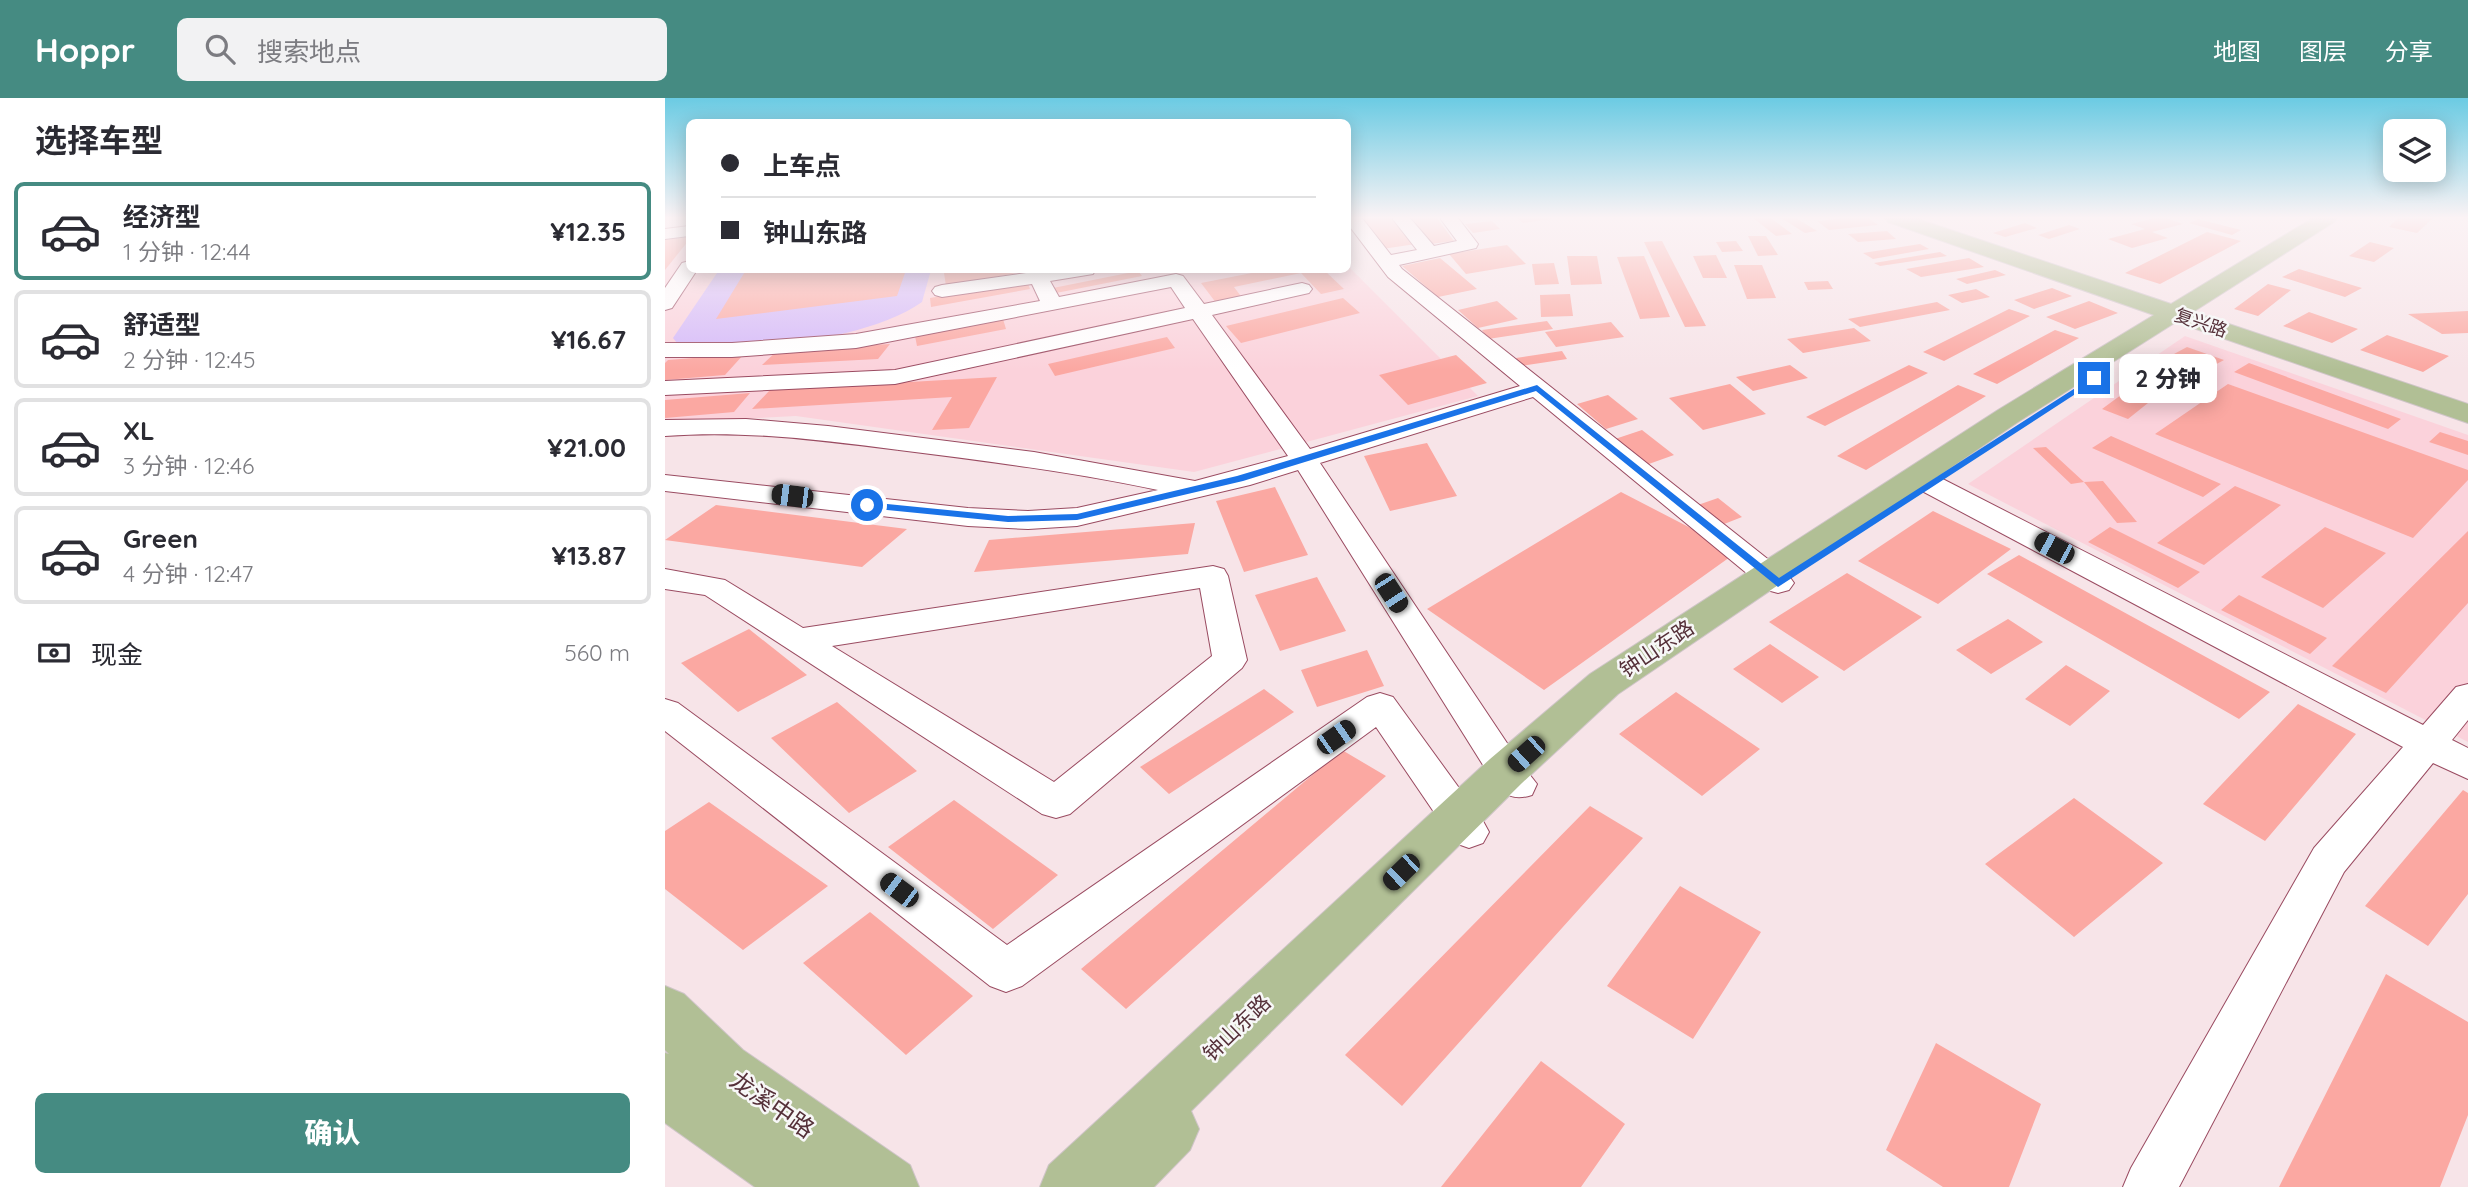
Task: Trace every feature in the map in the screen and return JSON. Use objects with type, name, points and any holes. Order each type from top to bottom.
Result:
[{"type":"main road","name":"复兴路","points":[[2053,269],[2468,402]]},
{"type":"main road","name":"复兴路","points":[[2065,269],[2468,414]]},
{"type":"main road","name":"钟山东路","points":[[1071,1187],[1464,824],[1604,684],[1773,579],[2251,269]]},
{"type":"main road","name":"钟山东路","points":[[2187,312],[2259,269]]},
{"type":"main road","name":"钟山东路","points":[[1111,1187],[1464,824]]},
{"type":"main road","name":"龙溪中路","points":[[665,1012],[723,1070],[888,1187]]},
{"type":"main road","points":[[665,1081],[685,1102],[808,1187]]},
{"type":"street","points":[[1392,269],[1773,579]]},
{"type":"street","points":[[668,296],[686,271]]},
{"type":"street","points":[[942,291],[1036,273],[1053,305]]},
{"type":"street","points":[[665,350],[732,350],[856,341],[1176,280],[1304,459],[1512,778]]},
{"type":"street","points":[[665,388],[895,377],[1302,289]]},
{"type":"street","points":[[665,483],[968,517],[1028,520],[1077,517],[1304,459],[1537,388]]},
{"type":"street","points":[[665,428],[702,424],[774,427],[916,444],[1123,474],[1195,489]]},
{"type":"street","points":[[1923,480],[2468,765]]},
{"type":"street","points":[[665,579],[714,587],[1056,803],[1230,660],[1213,576],[798,640]]},
{"type":"street","points":[[2150,1187],[2329,860],[2468,696]]},
{"type":"street","points":[[665,712],[1006,971],[1380,706],[1464,824]]},
{"type":"shaded area","points":[[665,269],[686,269],[686,273],[1351,273],[1351,269],[1478,396],[1194,472],[796,416],[665,423]]},
{"type":"shaded area","points":[[717,273],[930,273],[922,302],[887,320],[846,333],[742,346],[677,343],[673,338]]},
{"type":"shaded area","points":[[2185,336],[2468,435],[2468,742],[1968,484]]},
{"type":"building","points":[[1405,269],[1453,269],[1477,289],[1438,297]]},
{"type":"building","points":[[1462,269],[1497,269],[1466,274]]},
{"type":"building","points":[[1533,269],[1555,269],[1559,284],[1535,285]]},
{"type":"building","points":[[1569,269],[1599,269],[1602,284],[1571,285]]},
{"type":"building","points":[[1621,269],[1649,269],[1670,317],[1640,319]]},
{"type":"building","points":[[1657,269],[1676,269],[1706,326],[1685,327]]},
{"type":"building","points":[[1699,269],[1723,269],[1727,278],[1703,278]]},
{"type":"building","points":[[1735,269],[1764,269],[1776,298],[1747,299]]},
{"type":"building","points":[[1907,269],[1973,269],[1921,277]]},
{"type":"building","points":[[2133,269],[2189,269],[2160,284],[2125,273]]},
{"type":"building","points":[[2299,269],[2362,288],[2345,297],[2282,277]]},
{"type":"building","points":[[1995,270],[2006,275],[1967,284],[1956,279]]},
{"type":"building","points":[[744,273],[905,273],[897,296],[716,319]]},
{"type":"building","points":[[944,273],[1017,273],[946,286]]},
{"type":"building","points":[[1128,273],[1140,273],[1142,276],[1056,293],[1053,288]]},
{"type":"building","points":[[1252,273],[1301,273],[1234,287],[1249,307],[1223,312],[1201,283]]},
{"type":"building","points":[[1301,273],[1327,273],[1344,289],[1321,294]]},
{"type":"building","points":[[1027,281],[1030,289],[931,307],[930,298]]},
{"type":"building","points":[[1828,281],[1833,289],[1808,290],[1804,282]]},
{"type":"building","points":[[2268,284],[2291,290],[2258,316],[2234,309]]},
{"type":"building","points":[[2052,288],[2072,296],[2034,309],[2014,300]]},
{"type":"building","points":[[1976,289],[1990,297],[1962,303],[1948,295]]},
{"type":"building","points":[[1570,294],[1573,316],[1541,317],[1540,295]]},
{"type":"building","points":[[1343,298],[1360,313],[1241,343],[1226,326]]},
{"type":"building","points":[[1497,301],[1518,319],[1478,328],[1458,310]]},
{"type":"building","points":[[2089,301],[2118,313],[2075,329],[2046,317]]},
{"type":"building","points":[[1937,302],[1950,310],[1860,327],[1848,319]]},
{"type":"building","points":[[2009,309],[2030,316],[1944,361],[1923,352]]},
{"type":"building","points":[[2468,311],[2468,333],[2442,334],[2408,314]]},
{"type":"building","points":[[2309,312],[2358,329],[2332,343],[2283,326]]},
{"type":"building","points":[[1003,319],[1006,329],[917,346],[915,336]]},
{"type":"building","points":[[1547,321],[1553,329],[1488,339],[1482,330]]},
{"type":"building","points":[[1611,322],[1624,337],[1556,347],[1545,332]]},
{"type":"building","points":[[1854,328],[1871,341],[1803,353],[1787,339]]},
{"type":"building","points":[[2055,330],[2079,338],[1997,384],[1973,374]]},
{"type":"building","points":[[2387,335],[2449,356],[2423,372],[2360,350]]},
{"type":"building","points":[[1167,337],[1175,348],[1055,376],[1048,364]]},
{"type":"building","points":[[890,344],[878,359],[762,365],[778,350]]},
{"type":"building","points":[[2187,347],[2224,360],[2211,367],[2174,354]]},
{"type":"building","points":[[1562,351],[1567,359],[1521,366],[1516,358]]},
{"type":"building","points":[[744,354],[725,375],[665,380],[665,363],[668,360]]},
{"type":"building","points":[[1456,355],[1487,383],[1408,405],[1379,375]]},
{"type":"building","points":[[2249,363],[2401,419],[2388,429],[2234,372]]},
{"type":"building","points":[[1790,365],[1808,378],[1753,391],[1736,377]]},
{"type":"building","points":[[1909,365],[1928,373],[1825,426],[1806,417]]},
{"type":"building","points":[[2159,367],[2183,375],[2128,419],[2102,409]]},
{"type":"building","points":[[997,377],[969,428],[932,430],[952,397],[752,409],[770,390]]},
{"type":"building","points":[[1730,384],[1766,414],[1703,430],[1669,398]]},
{"type":"building","points":[[2228,384],[2468,470],[2468,480],[2413,538],[2155,434]]},
{"type":"building","points":[[1958,385],[1986,396],[1866,470],[1837,456]]},
{"type":"building","points":[[750,393],[734,412],[665,418],[665,400]]},
{"type":"building","points":[[1608,395],[1638,419],[1606,429],[1577,404]]},
{"type":"building","points":[[1642,430],[1674,455],[1646,465],[1615,439]]},
{"type":"building","points":[[2440,432],[2468,441],[2468,455],[2429,442]]},
{"type":"building","points":[[2111,436],[2221,484],[2203,497],[2092,448]]},
{"type":"building","points":[[1427,443],[1457,496],[1390,511],[1364,456]]},
{"type":"building","points":[[2046,447],[2084,482],[2071,484],[2033,448]]},
{"type":"building","points":[[2103,481],[2137,522],[2117,523],[2084,482]]},
{"type":"building","points":[[2235,486],[2281,505],[2204,565],[2157,543]]},
{"type":"building","points":[[1275,487],[1308,555],[1244,572],[1216,501]]},
{"type":"building","points":[[1621,492],[1737,552],[1544,690],[1427,609]]},
{"type":"building","points":[[1718,498],[1742,517],[1719,526],[1695,506]]},
{"type":"building","points":[[716,505],[907,529],[862,567],[665,540]]},
{"type":"building","points":[[1933,511],[2011,549],[1938,604],[1858,561]]},
{"type":"building","points":[[1195,523],[1188,554],[974,572],[989,540]]},
{"type":"building","points":[[2110,527],[2200,572],[2178,588],[2088,542]]},
{"type":"building","points":[[2325,527],[2386,553],[2323,608],[2261,577]]},
{"type":"building","points":[[2468,531],[2468,603],[2386,693],[2332,666]]},
{"type":"building","points":[[2019,555],[2270,692],[2239,719],[1987,574]]},
{"type":"building","points":[[1847,573],[1922,617],[1844,671],[1769,622]]},
{"type":"building","points":[[1317,577],[1346,631],[1280,651],[1255,595]]},
{"type":"building","points":[[2239,595],[2327,638],[2310,654],[2221,610]]},
{"type":"building","points":[[2008,619],[2043,642],[1991,674],[1956,650]]},
{"type":"building","points":[[749,629],[807,675],[738,712],[681,663]]},
{"type":"building","points":[[1770,644],[1819,677],[1782,703],[1733,669]]},
{"type":"building","points":[[1367,650],[1384,686],[1317,707],[1301,670]]},
{"type":"building","points":[[2066,665],[2110,691],[2070,726],[2025,699]]},
{"type":"building","points":[[1264,689],[1294,712],[1169,794],[1140,767]]},
{"type":"building","points":[[1676,692],[1760,749],[1702,796],[1619,734]]},
{"type":"building","points":[[837,702],[917,771],[849,813],[771,738]]},
{"type":"building","points":[[2298,704],[2356,734],[2265,841],[2203,804]]},
{"type":"building","points":[[1342,750],[1386,776],[1126,1009],[1081,969]]},
{"type":"building","points":[[2463,790],[2468,793],[2468,894],[2428,946],[2365,906]]},
{"type":"building","points":[[2074,798],[2163,863],[2074,937],[1985,864]]},
{"type":"building","points":[[954,800],[1058,875],[993,929],[888,847]]},
{"type":"building","points":[[709,802],[828,886],[743,950],[665,889],[665,831]]},
{"type":"building","points":[[1590,806],[1643,838],[1402,1106],[1345,1055]]},
{"type":"building","points":[[1680,886],[1761,932],[1693,1039],[1607,986]]},
{"type":"building","points":[[870,912],[973,996],[906,1055],[803,963]]},
{"type":"building","points":[[2386,974],[2468,1022],[2468,1115],[2440,1187],[2279,1187]]},
{"type":"building","points":[[1936,1043],[2041,1104],[2009,1187],[1943,1187],[1886,1150]]},
{"type":"building","points":[[1541,1061],[1625,1124],[1581,1187],[1441,1187]]},
{"type":"route","points":[[867,505],[968,517],[1028,520],[1077,517],[1240,479],[1537,388],[1778,583],[2094,378]]}]
